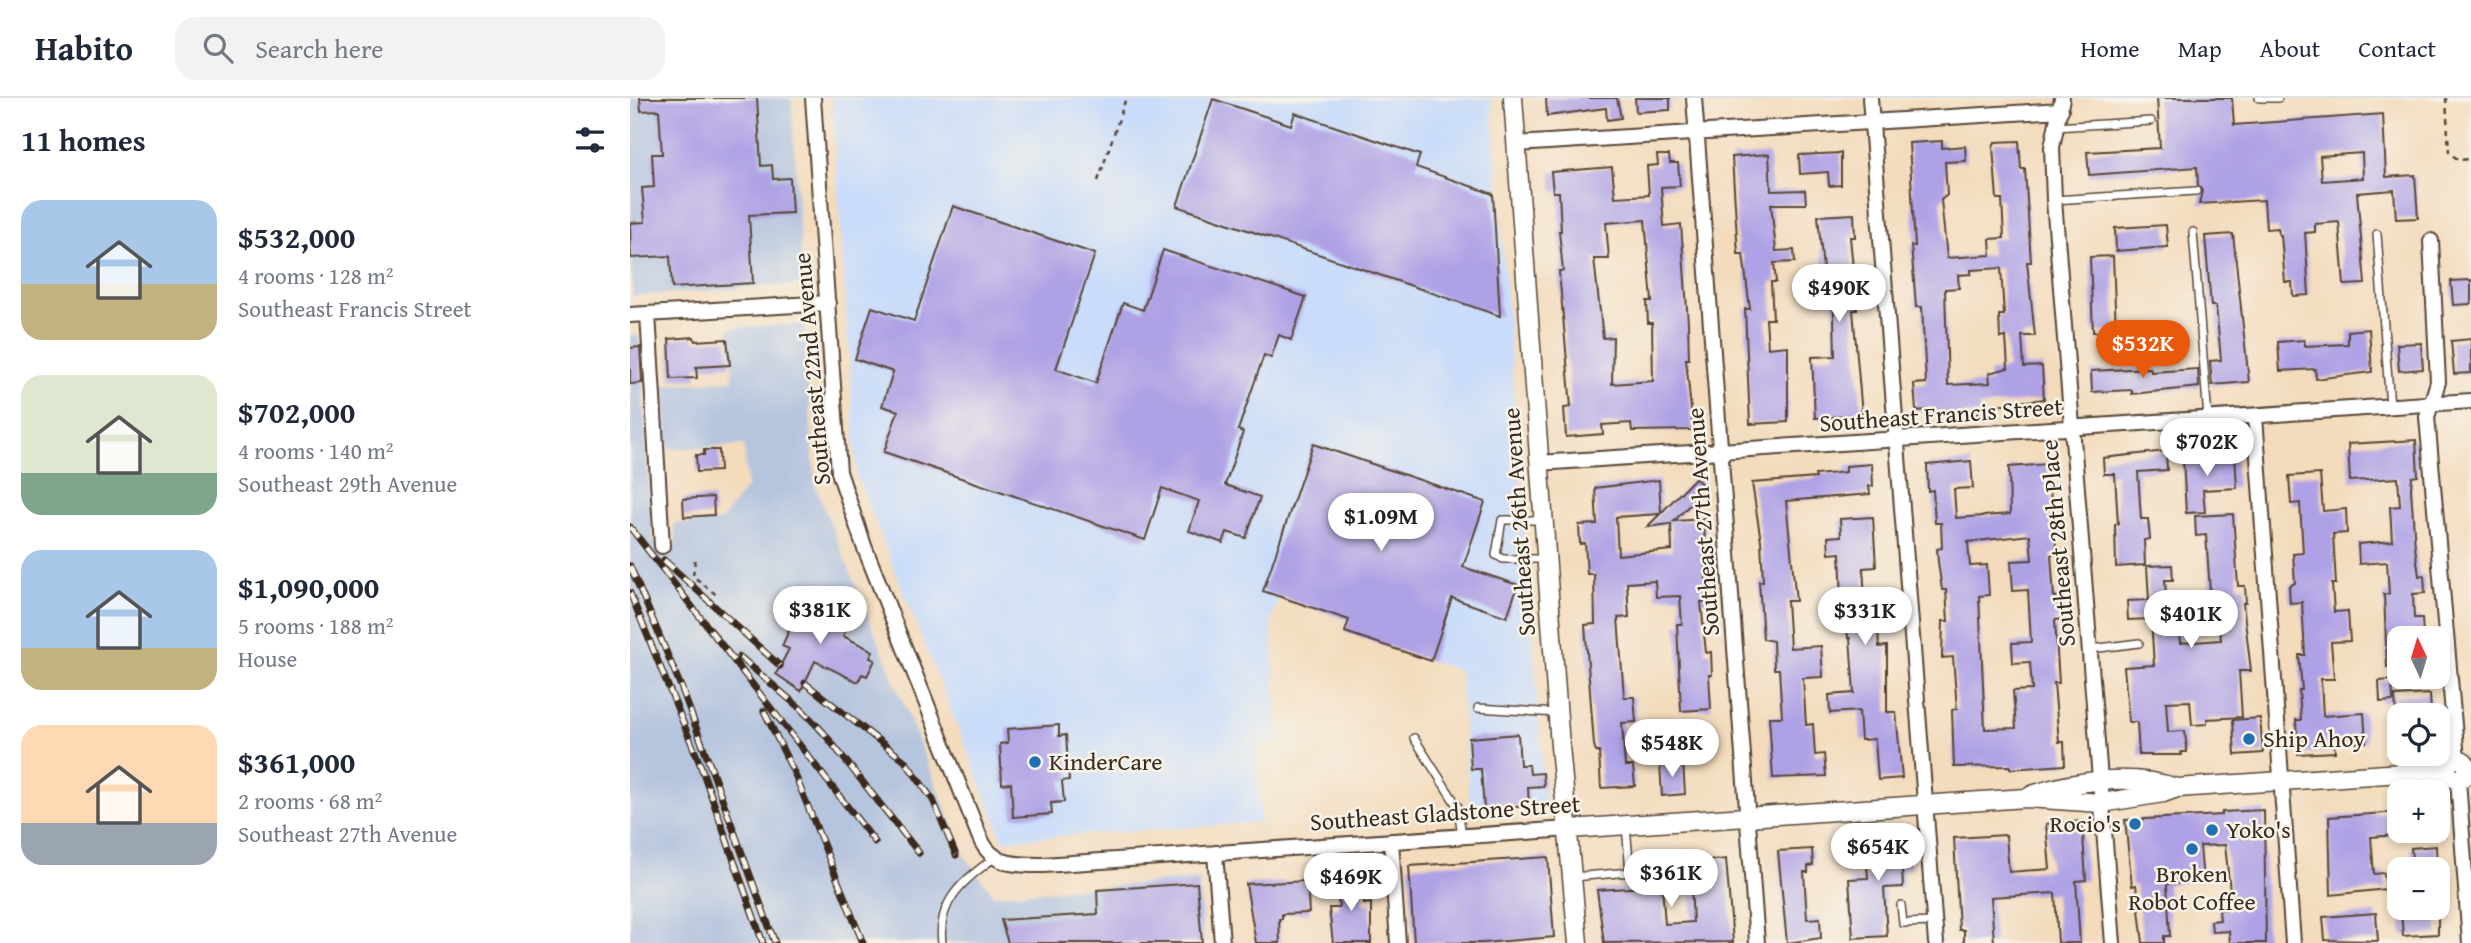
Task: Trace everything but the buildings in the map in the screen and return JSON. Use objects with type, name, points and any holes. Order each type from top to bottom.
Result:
[{"type":"street","name":"Southeast 22nd Avenue","points":[[813,98],[842,487],[980,838],[994,859]]},
{"type":"street","name":"Southeast 26th Avenue","points":[[1513,98],[1546,559],[1578,943]]},
{"type":"street","name":"Southeast 27th Avenue","points":[[1695,98],[1757,943]]},
{"type":"street","points":[[1870,98],[1923,806],[1936,943]]},
{"type":"street","points":[[1516,144],[1871,121],[2061,104]]},
{"type":"street","name":"Southeast 28th Place","points":[[2061,104],[2052,146],[2054,200],[2070,429],[2076,444],[2113,943]]},
{"type":"street","points":[[2431,241],[2438,382],[2427,417],[2460,769],[2470,943]]},
{"type":"street","points":[[630,315],[828,303]]},
{"type":"street","points":[[648,314],[662,546]]},
{"type":"street","name":"Southeast Francis Street","points":[[1539,463],[2471,401]]},
{"type":"street","points":[[2255,416],[2293,943]]},
{"type":"street","name":"Southeast Gladstone Street","points":[[994,859],[1016,865],[1034,865],[2026,798],[2102,803],[2153,795],[2177,788],[2460,769]]},
{"type":"street","name":"Southeast Gladstone Street","points":[[2026,798],[2101,781],[2162,783],[2177,788]]},
{"type":"street","points":[[1391,841],[1398,943]]},
{"type":"street","points":[[1215,853],[1222,943]]},
{"type":"lane","points":[[2259,98],[2278,98]]},
{"type":"lane","points":[[2056,127],[2151,121]]},
{"type":"lane","points":[[2054,200],[2196,191]]},
{"type":"lane","points":[[2193,232],[2208,419]]},
{"type":"lane","points":[[2377,234],[2390,406]]},
{"type":"lane","points":[[1544,520],[1502,520],[1496,555],[1503,559],[1546,559]]},
{"type":"lane","points":[[2091,649],[2139,643]]},
{"type":"lane","points":[[1478,708],[1558,713]]},
{"type":"lane","points":[[1414,738],[1458,807],[1462,836]]},
{"type":"lane","points":[[1573,877],[1630,872],[1626,825]]},
{"type":"lane","points":[[942,943],[942,912],[952,894],[994,859]]},
{"type":"lane","points":[[1901,905],[1903,923],[1934,922]]},
{"type":"path","points":[[1098,181],[1126,98]]},
{"type":"path","points":[[2448,99],[2449,153],[2459,160],[2471,159]]},
{"type":"path","points":[[695,560],[693,576],[719,597]]},
{"type":"shaded area","points":[[630,98],[791,98],[803,284],[632,296]]},
{"type":"shaded area","points":[[832,98],[1491,98],[1545,804],[1470,809],[1460,671],[1345,632],[1348,620],[1279,597],[1271,621],[1279,743],[1255,745],[1261,822],[1003,840],[857,476]]},
{"type":"shaded area","points":[[804,324],[815,485],[965,856],[993,895],[1199,879],[1204,943],[630,943],[630,335],[639,335],[653,540],[671,550],[676,546],[674,524],[721,521],[747,486],[744,445],[668,449],[664,385],[733,380],[729,328]]},
{"type":"railway","points":[[630,527],[875,842]]},
{"type":"railway","points":[[664,560],[780,666]]},
{"type":"railway","points":[[630,566],[682,689],[775,943]]},
{"type":"railway","points":[[630,593],[700,764],[763,943]]},
{"type":"railway","points":[[740,657],[801,709],[823,732],[919,853]]},
{"type":"railway","points":[[805,683],[905,761],[933,800],[956,855]]},
{"type":"railway","points":[[764,711],[796,777],[863,943]]},
{"type":"place","name":"Ship Ahoy","points":[[2249,739]]},
{"type":"place","name":"KinderCare","points":[[1035,762]]},
{"type":"place","name":"Rocio's","points":[[2135,824]]},
{"type":"place","name":"Yoko's","points":[[2212,830]]},
{"type":"place","name":"Broken Robot Coffee","points":[[2192,849]]}]
